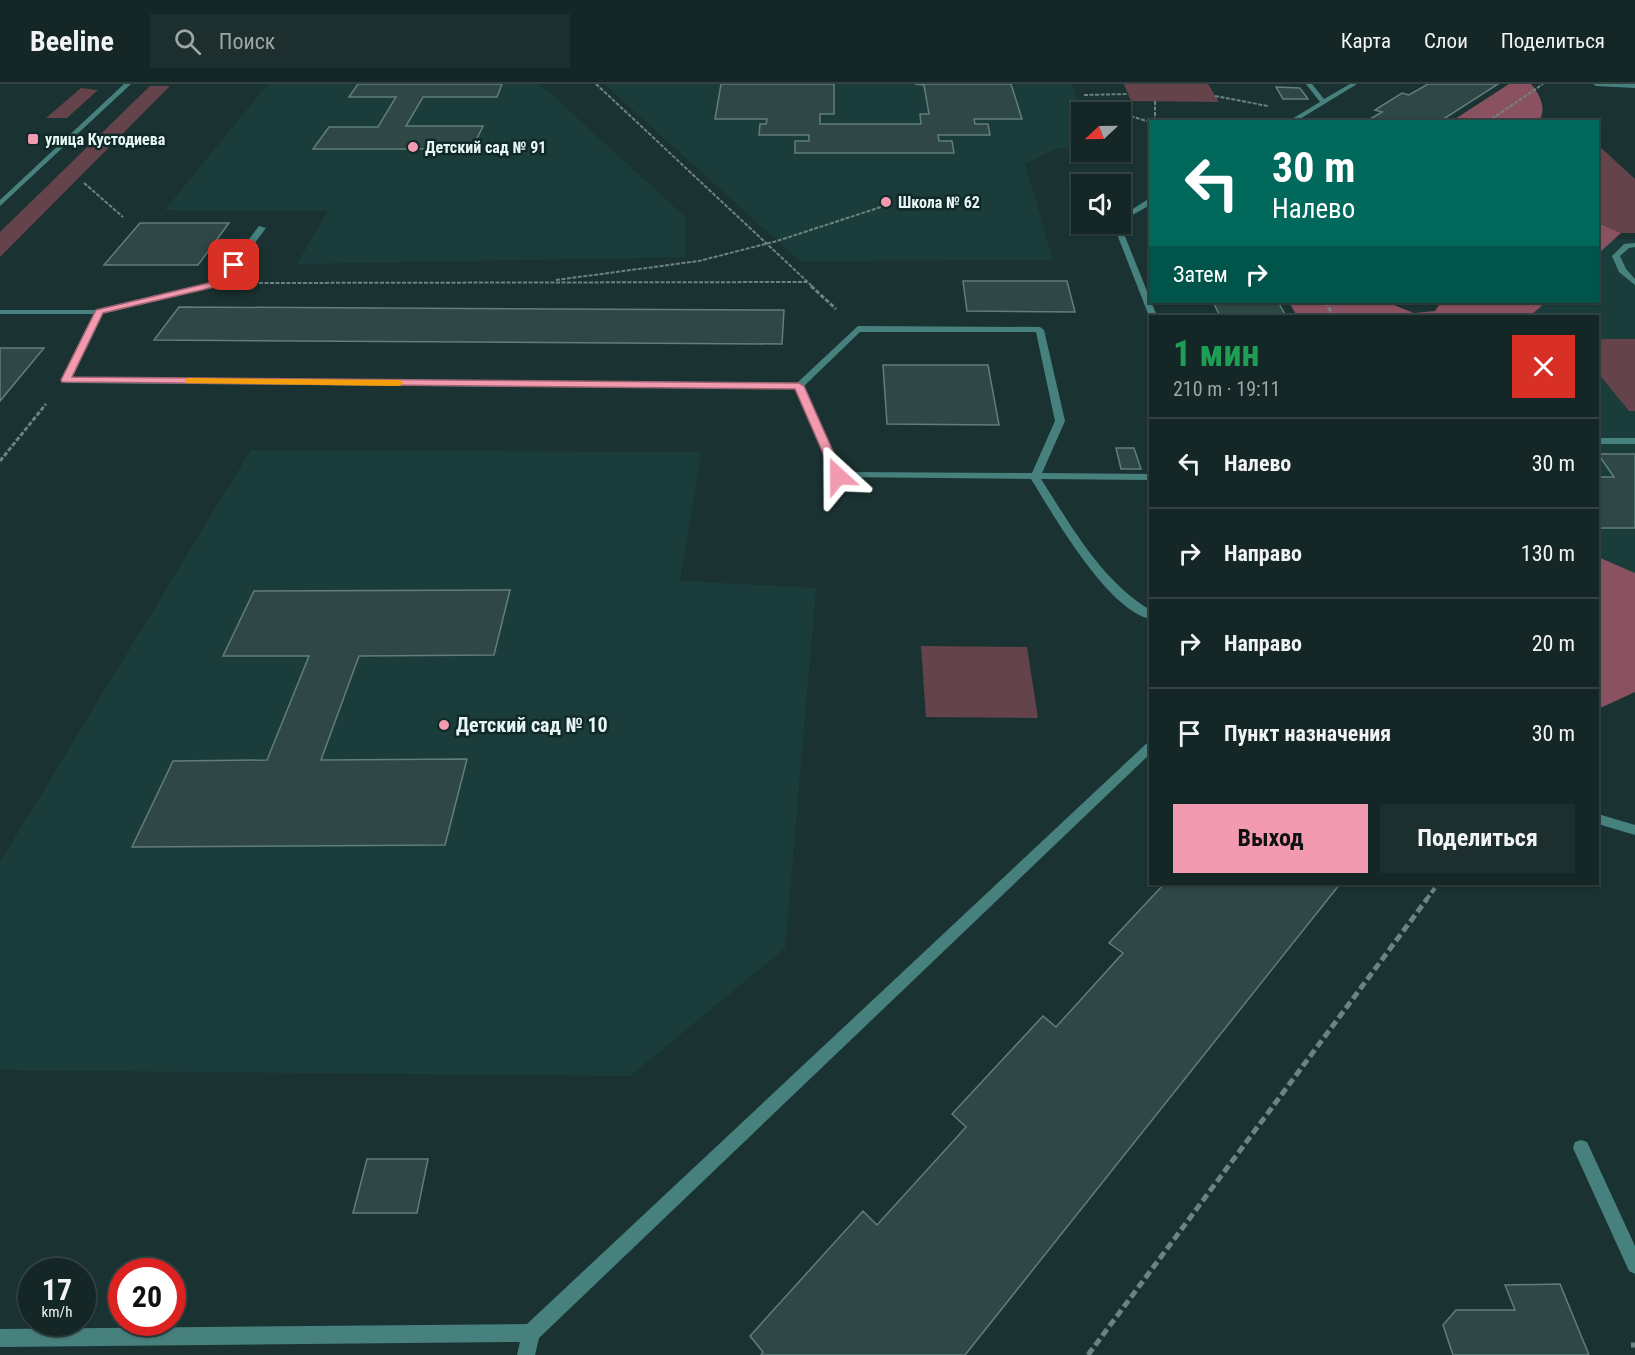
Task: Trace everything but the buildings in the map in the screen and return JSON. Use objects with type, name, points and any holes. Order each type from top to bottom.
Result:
[{"type":"street","points":[[0,204],[128,84]]},
{"type":"street","points":[[1309,84],[1323,102]]},
{"type":"street","points":[[1293,120],[1354,84]]},
{"type":"street","points":[[1596,84],[1635,86]]},
{"type":"street","points":[[1131,213],[1149,203]]},
{"type":"street","points":[[0,312],[99,312],[220,283],[262,228]]},
{"type":"street","points":[[1120,234],[1154,315]]},
{"type":"street","points":[[1635,245],[1627,246],[1617,256],[1622,270],[1635,283]]},
{"type":"street","points":[[99,312],[66,380],[799,386],[858,329],[1040,330],[1060,421],[1035,478]]},
{"type":"street","points":[[799,386],[838,476],[1149,477]]},
{"type":"street","points":[[1599,441],[1635,441]]},
{"type":"street","points":[[1035,478],[1094,566],[1141,610],[1149,614]]},
{"type":"street","points":[[526,1355],[531,1333],[1149,748]]},
{"type":"street","points":[[1599,819],[1635,830]]},
{"type":"street","points":[[1581,1148],[1635,1264]]},
{"type":"street","points":[[0,1338],[531,1333]]},
{"type":"path","points":[[596,84],[858,329]]},
{"type":"path","points":[[1490,120],[1543,84]]},
{"type":"path","points":[[1084,95],[1128,94]]},
{"type":"path","points":[[1215,96],[1304,113]]},
{"type":"path","points":[[1155,101],[1155,120]]},
{"type":"path","points":[[1131,116],[1149,122]]},
{"type":"path","points":[[84,183],[123,217]]},
{"type":"path","points":[[538,283],[699,261],[766,243],[884,206]]},
{"type":"path","points":[[220,283],[807,282]]},
{"type":"path","points":[[0,460],[66,380]]},
{"type":"path","points":[[1088,1355],[1437,885]]},
{"type":"shaded area","name":"Детский сад № 91","points":[[268,84],[540,84],[686,218],[685,257],[297,264],[328,211],[165,210]]},
{"type":"shaded area","name":"Школа № 62","points":[[604,84],[1072,84],[1078,102],[1071,102],[1071,148],[1057,148],[1025,164],[1053,260],[800,261]]},
{"type":"shaded area","points":[[1124,84],[1208,84],[1219,102],[1131,101]]},
{"type":"shaded area","points":[[1509,84],[1531,84],[1540,97],[1542,112],[1539,120],[1454,120]]},
{"type":"shaded area","points":[[150,86],[170,86],[0,257],[0,232]]},
{"type":"shaded area","points":[[81,88],[98,90],[67,118],[46,118]]},
{"type":"shaded area","points":[[1599,146],[1635,179],[1635,233],[1621,233],[1599,223]]},
{"type":"shaded area","points":[[1599,223],[1621,233],[1599,253]]},
{"type":"shaded area","points":[[1613,239],[1635,239],[1635,585],[1599,565],[1599,315],[1531,315],[1545,303],[1599,303],[1599,252]]},
{"type":"shaded area","points":[[1290,303],[1389,303],[1414,313],[1435,311],[1440,303],[1545,303],[1531,315],[1296,315]]},
{"type":"shaded area","points":[[1599,339],[1635,339],[1635,411],[1629,411],[1599,374]]},
{"type":"shaded area","name":"Детский сад № 10","points":[[251,450],[701,452],[680,581],[816,588],[785,948],[630,1076],[0,1070],[0,862]]},
{"type":"shaded area","points":[[1599,557],[1635,573],[1635,692],[1599,709]]},
{"type":"shaded area","points":[[921,646],[1027,647],[1038,718],[926,717]]},
{"type":"slow traffic","points":[[188,381],[399,383]]},
{"type":"place","name":"улица Кустодиева","points":[[33,139]]},
{"type":"place","name":"Детский сад № 91","points":[[413,147]]},
{"type":"place","name":"Школа № 62","points":[[886,202]]},
{"type":"place","name":"Детский сад № 10","points":[[444,725]]},
{"type":"route","points":[[234,265],[220,283],[99,312],[66,380],[799,386],[838,476]]}]
